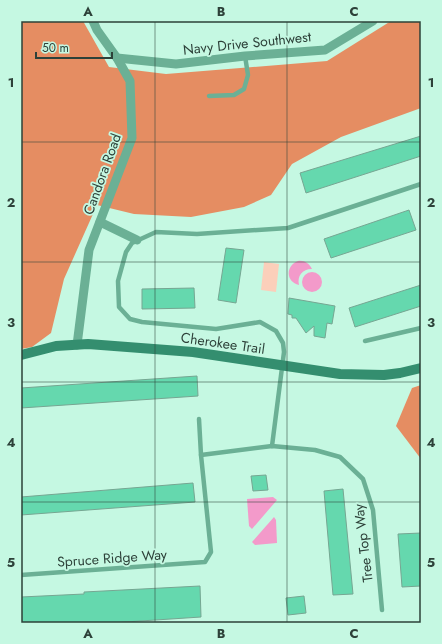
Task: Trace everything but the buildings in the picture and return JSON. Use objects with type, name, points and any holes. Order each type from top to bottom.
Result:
[{"type":"street","name":"Candora Road","points":[[77,345],[90,250],[132,138],[130,82],[117,58],[97,30],[93,21]]},
{"type":"street","name":"Navy Drive Southwest","points":[[117,58],[176,64],[245,56],[325,50],[373,21]]},
{"type":"street","points":[[100,222],[136,240]]},
{"type":"street","name":"Cherokee Trail","points":[[21,355],[56,346],[77,345],[137,347],[184,351],[340,374],[363,375],[400,373],[421,368]]},
{"type":"lane","points":[[209,96],[234,95],[244,89],[248,75],[245,56]]},
{"type":"lane","points":[[272,446],[283,365],[283,342],[276,331],[260,322],[216,330],[142,322],[130,319],[119,307],[118,281],[126,252],[136,240],[156,232],[197,234],[288,228],[421,184]]},
{"type":"lane","points":[[365,341],[421,328]]},
{"type":"lane","points":[[199,419],[201,455]]},
{"type":"lane","name":"Tree Top Way","points":[[201,455],[272,446],[315,450],[340,458],[363,479],[373,510],[382,610]]},
{"type":"lane","name":"Spruce Ridge Way","points":[[21,575],[205,562],[211,552],[201,455]]},
{"type":"shaded area","points":[[21,21],[83,21],[109,67],[166,74],[327,61],[391,21],[421,21],[421,108],[341,137],[292,164],[271,195],[244,207],[191,217],[134,214],[97,205],[64,279],[51,333],[32,347],[21,349]]},
{"type":"shaded area","points":[[298,261],[306,262],[312,269],[305,270],[301,274],[299,285],[292,281],[289,274],[291,266]]},
{"type":"shaded area","points":[[264,262],[279,264],[276,292],[261,290]]},
{"type":"shaded area","points":[[312,272],[319,275],[322,282],[319,289],[312,292],[305,289],[302,282],[305,275]]},
{"type":"shaded area","points":[[421,385],[421,459],[396,426],[412,388]]},
{"type":"shaded area","points":[[273,497],[277,500],[252,529],[249,526],[247,499]]},
{"type":"shaded area","points":[[274,517],[276,520],[277,543],[255,545],[252,542]]}]
